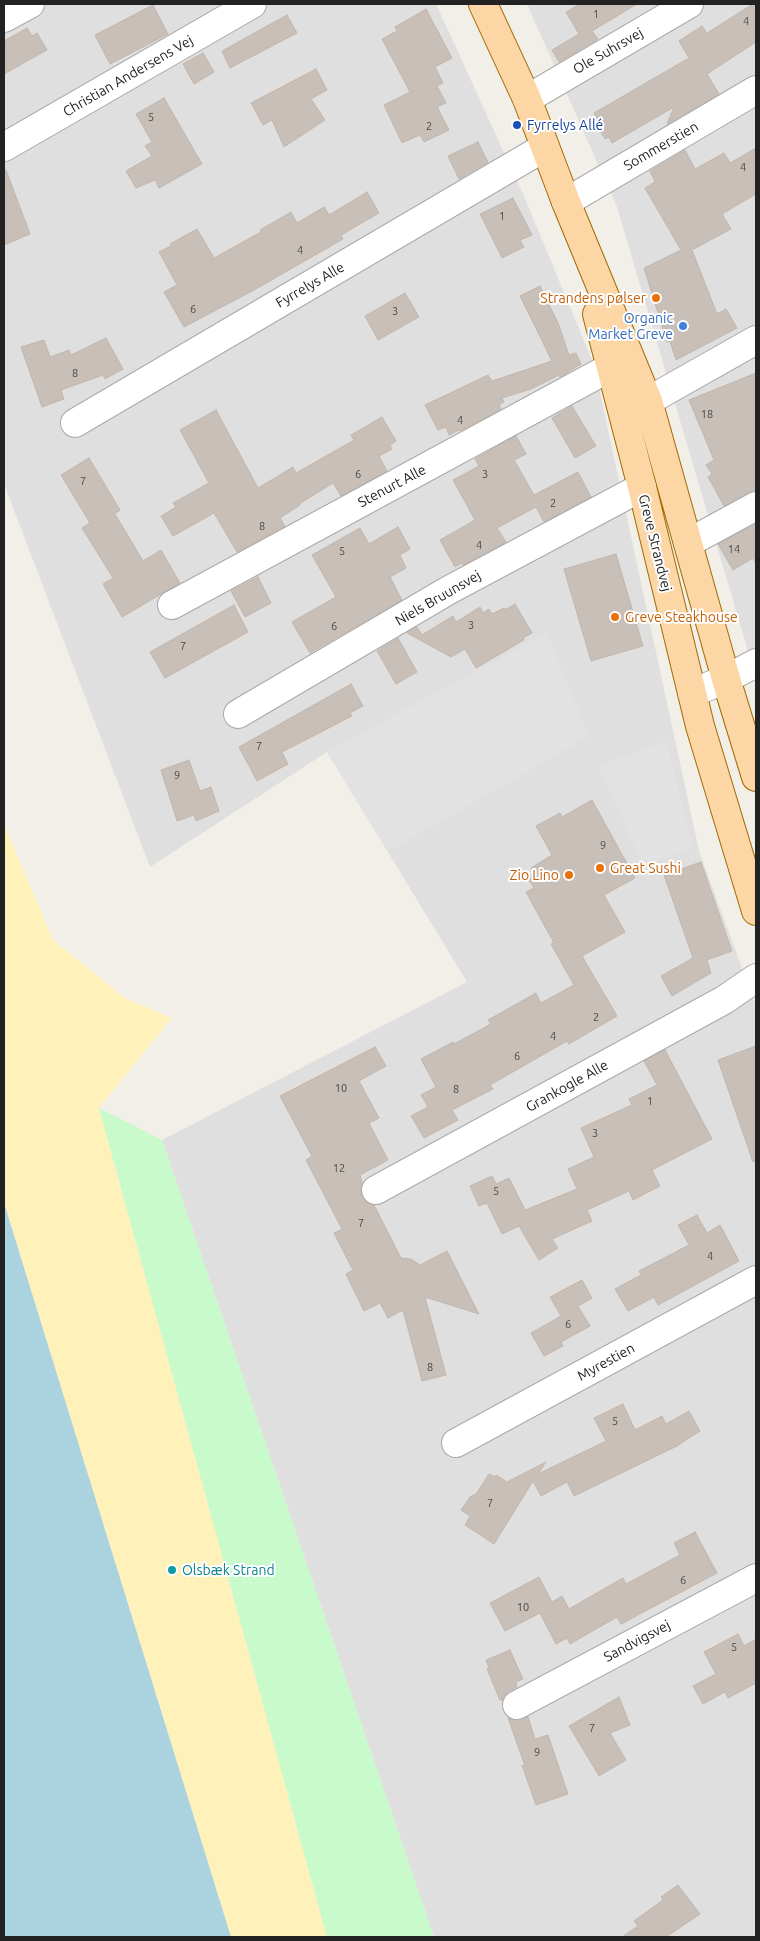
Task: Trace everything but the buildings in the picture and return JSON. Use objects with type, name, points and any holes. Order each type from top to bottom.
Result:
[{"type":"main road","name":"Greve Strandvej","points":[[483,4],[527,99],[566,202],[648,401],[726,679],[756,777]]},
{"type":"main road","name":"Greve Strandvej","points":[[566,202],[642,487],[692,693],[756,911]]},
{"type":"street","points":[[4,18],[30,4]]},
{"type":"street","name":"Christian Andersens Vej","points":[[4,147],[252,4]]},
{"type":"street","name":"Ole Suhrsvej","points":[[527,99],[689,4]]},
{"type":"street","name":"Sommerstien","points":[[566,202],[756,90]]},
{"type":"street","name":"Fyrrelys Alle","points":[[75,423],[545,148]]},
{"type":"street","points":[[648,401],[756,340]]},
{"type":"street","name":"Stenurt Alle","points":[[172,605],[611,368]]},
{"type":"street","name":"Niels Bruunsvej","points":[[238,714],[449,590],[642,487]]},
{"type":"street","points":[[688,543],[756,506]]},
{"type":"street","points":[[692,693],[726,679],[756,663]]},
{"type":"street","name":"Grankogle Alle","points":[[376,1190],[724,1000],[756,978]]},
{"type":"street","name":"Myrestien","points":[[456,1444],[756,1280]]},
{"type":"street","name":"Sandvigsvej","points":[[517,1705],[756,1578]]},
{"type":"shaded area","points":[[4,4],[436,4],[524,196],[594,365],[699,851],[756,1006],[756,1937],[434,1937],[162,1140],[467,982],[327,752],[150,867],[4,484]]},
{"type":"shaded area","points":[[527,4],[756,4],[756,678],[617,207]]},
{"type":"shaded area","points":[[547,633],[589,736],[388,852],[327,752]]},
{"type":"shaded area","points":[[666,741],[693,848],[644,866],[598,766]]},
{"type":"sand","name":"Olsbæk Strand","points":[[4,824],[53,940],[125,998],[172,1018],[99,1108],[327,1937],[231,1937],[4,1203]]},
{"type":"green space","points":[[99,1108],[162,1140],[434,1937],[327,1937]]},
{"type":"water","points":[[4,1203],[231,1937],[4,1937]]},
{"type":"place","name":"Fyrrelys Allé","points":[[517,125]]},
{"type":"place","name":"Strandens pølser","points":[[656,298]]},
{"type":"place","name":"Organic Market Greve","points":[[683,326]]},
{"type":"place","name":"Greve Steakhouse","points":[[615,617]]},
{"type":"place","name":"Great Sushi","points":[[600,868]]},
{"type":"place","name":"Zio Lino","points":[[569,875]]},
{"type":"place","name":"Olsbæk Strand","points":[[172,1570]]}]
